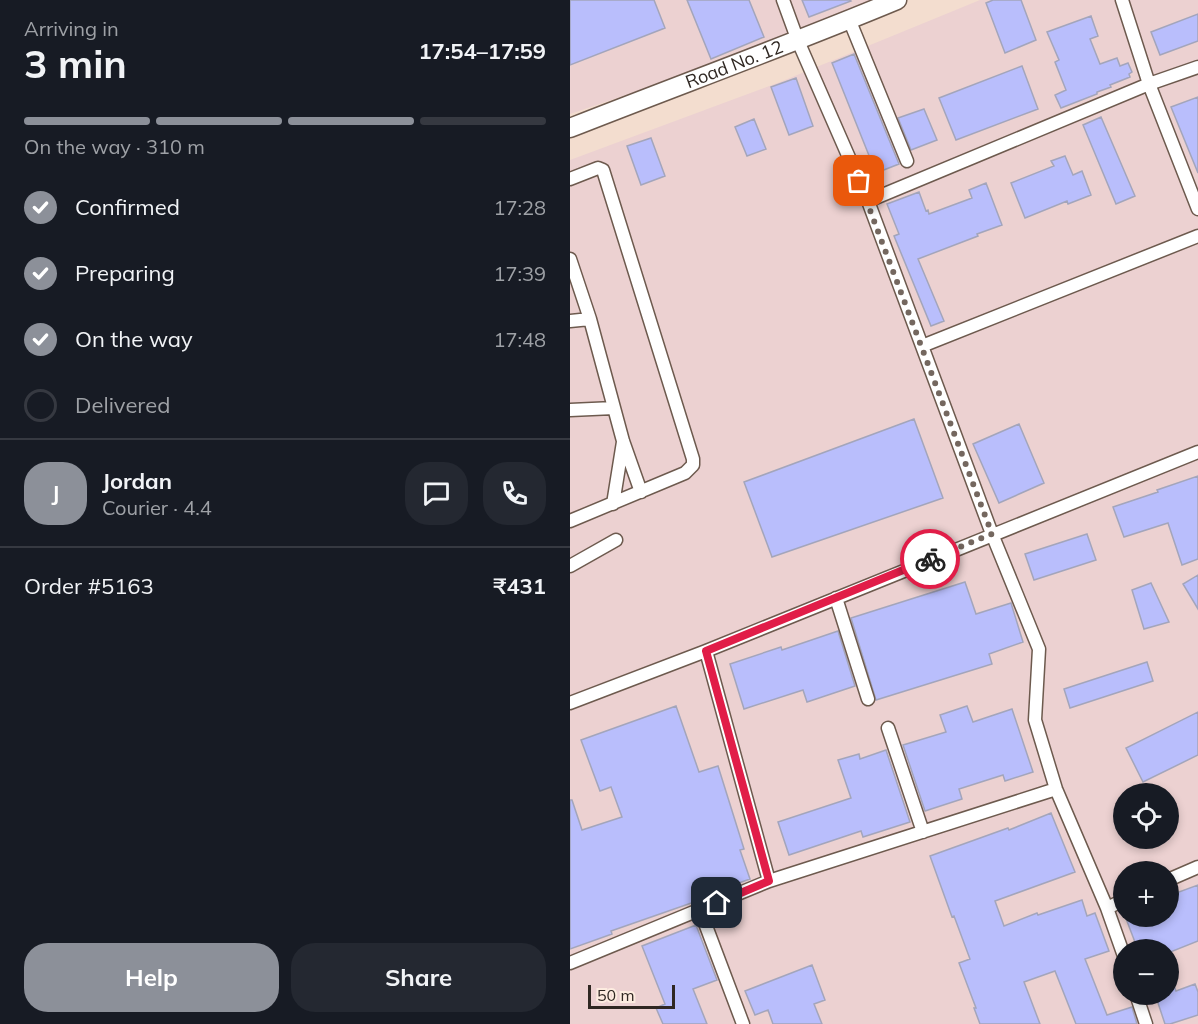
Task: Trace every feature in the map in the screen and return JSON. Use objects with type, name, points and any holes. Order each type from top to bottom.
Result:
[{"type":"street","points":[[783,0],[798,41],[868,201],[992,534],[1039,649],[1035,720],[1056,789],[1118,939]]},
{"type":"street","name":"Road No. 12","points":[[570,128],[798,41],[897,0]]},
{"type":"street","points":[[1122,0],[1149,84],[1198,209]]},
{"type":"street","points":[[849,20],[907,160]]},
{"type":"street","points":[[868,201],[1149,84],[1198,67]]},
{"type":"street","points":[[570,179],[598,168],[603,170],[693,459],[691,469],[685,473],[570,521]]},
{"type":"street","points":[[922,346],[1198,236]]},
{"type":"street","points":[[570,259],[590,319],[623,441],[641,492]]},
{"type":"street","points":[[570,321],[590,319]]},
{"type":"street","points":[[570,410],[615,408]]},
{"type":"street","points":[[613,504],[623,441]]},
{"type":"street","points":[[570,703],[706,651],[1198,452]]},
{"type":"street","points":[[570,566],[616,540]]},
{"type":"street","points":[[836,598],[868,699]]},
{"type":"street","points":[[706,651],[769,881]]},
{"type":"street","points":[[888,728],[923,832]]},
{"type":"street","points":[[570,963],[769,881],[1056,789]]},
{"type":"street","points":[[1179,875],[1198,867]]},
{"type":"street","points":[[1107,908],[1113,905]]},
{"type":"street","points":[[700,910],[743,1024]]},
{"type":"street","points":[[1140,1005],[1146,1024]]},
{"type":"shaded area","points":[[570,0],[886,0],[794,38],[570,114]]},
{"type":"shaded area","points":[[980,0],[1198,0],[1198,1024],[570,1024],[570,160],[780,82]]},
{"type":"building","points":[[570,0],[654,0],[665,28],[570,65]]},
{"type":"building","points":[[687,0],[749,0],[764,37],[711,59]]},
{"type":"building","points":[[802,0],[850,0],[851,1],[809,17]]},
{"type":"building","points":[[993,0],[1021,0],[1036,40],[1005,53],[986,3]]},
{"type":"building","points":[[1198,14],[1198,41],[1160,55],[1151,32]]},
{"type":"building","points":[[1091,16],[1098,36],[1090,39],[1100,64],[1117,58],[1120,66],[1128,63],[1132,72],[1129,74],[1130,77],[1110,85],[1111,87],[1061,108],[1055,95],[1066,90],[1055,62],[1059,60],[1047,32]]},
{"type":"building","points":[[854,54],[899,164],[876,173],[832,63]]},
{"type":"building","points":[[1022,66],[1038,109],[956,140],[939,98]]},
{"type":"building","points":[[796,78],[813,126],[789,135],[771,87]]},
{"type":"building","points":[[1198,97],[1198,173],[1171,107]]},
{"type":"building","points":[[924,109],[937,140],[911,150],[898,118]]},
{"type":"building","points":[[1101,117],[1135,196],[1116,204],[1083,125]]},
{"type":"building","points":[[754,119],[766,149],[747,156],[735,127]]},
{"type":"building","points":[[651,138],[665,176],[641,185],[627,146]]},
{"type":"building","points":[[1065,156],[1073,175],[1082,171],[1091,195],[1068,204],[1067,201],[1025,218],[1011,183],[1054,166],[1051,161]]},
{"type":"building","points":[[986,183],[1002,225],[918,259],[944,321],[931,326],[894,236],[899,234],[887,204],[919,192],[929,214],[972,198],[969,190]]},
{"type":"building","points":[[914,419],[943,498],[772,557],[744,482]]},
{"type":"building","points":[[1019,424],[1044,483],[999,503],[973,444]]},
{"type":"building","points":[[1198,476],[1198,559],[1182,565],[1168,523],[1124,537],[1113,507]]},
{"type":"building","points":[[1087,534],[1096,560],[1034,580],[1025,554]]},
{"type":"building","points":[[1198,575],[1198,609],[1183,584]]},
{"type":"building","points":[[965,582],[976,614],[1011,603],[1023,642],[989,654],[992,664],[876,700],[851,618]]},
{"type":"building","points":[[1151,583],[1169,622],[1144,629],[1132,590]]},
{"type":"building","points":[[838,631],[855,686],[807,702],[803,690],[744,709],[730,664],[781,647],[782,650]]},
{"type":"building","points":[[1147,662],[1153,681],[1070,708],[1064,689]]},
{"type":"building","points":[[676,706],[699,772],[718,766],[744,849],[740,850],[750,879],[702,896],[703,899],[611,931],[612,934],[570,949],[570,800],[572,800],[582,830],[622,817],[611,787],[600,791],[581,740]]},
{"type":"building","points":[[967,706],[973,722],[1012,709],[1033,772],[1005,781],[1003,775],[959,789],[962,799],[925,811],[903,745],[946,732],[940,715]]},
{"type":"building","points":[[1198,712],[1198,755],[1143,782],[1126,748]]},
{"type":"building","points":[[886,750],[910,822],[863,837],[861,831],[789,855],[778,822],[851,798],[838,760],[859,754],[860,759]]},
{"type":"building","points":[[1051,813],[1075,872],[995,901],[1004,926],[1037,913],[1038,915],[1082,900],[1087,916],[1095,913],[1109,951],[1085,959],[1107,1015],[1132,1007],[1137,1024],[1076,1024],[1055,971],[1024,982],[1040,1024],[980,1024],[959,963],[970,959],[930,856],[1008,828],[1009,830]]},
{"type":"building","points":[[1198,885],[1198,941],[1179,949],[1179,939],[1134,939],[1129,927],[1179,927],[1179,892]]},
{"type":"building","points":[[696,925],[717,980],[693,989],[707,1024],[663,1024],[656,1008],[665,1004],[642,946]]},
{"type":"building","points":[[812,965],[825,1000],[814,1004],[822,1024],[773,1024],[768,1010],[755,1015],[745,991]]},
{"type":"building","points":[[1195,984],[1198,992],[1198,1015],[1165,1024],[1159,1005],[1179,1005],[1179,990]]},
{"type":"way so far","points":[[859,181],[992,534],[930,559]]},
{"type":"route","points":[[717,903],[769,881],[706,651],[930,559]]}]
